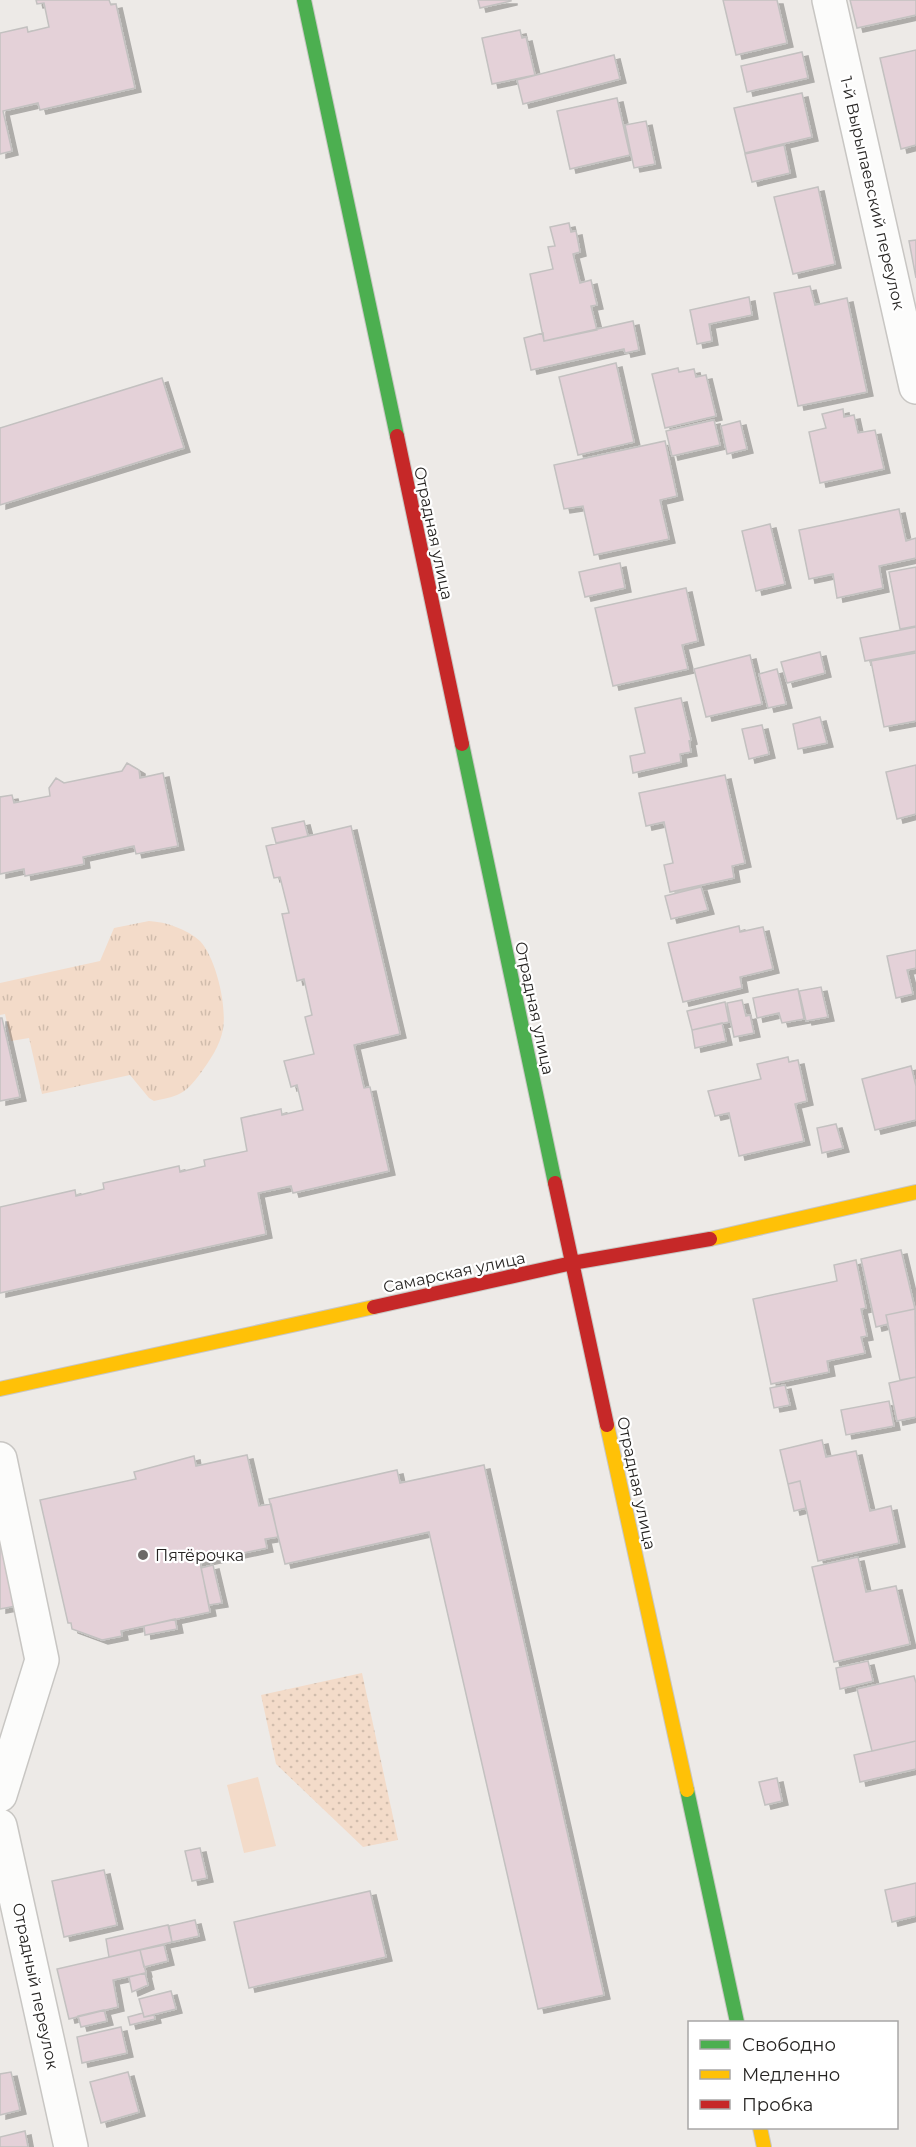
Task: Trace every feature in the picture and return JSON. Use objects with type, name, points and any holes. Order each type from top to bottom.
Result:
[{"type":"street","name":"Отрадная улица","points":[[304,0],[572,1263],[737,2021]]},
{"type":"street","name":"1-й Вырыпаевский переулок","points":[[829,0],[916,387]]},
{"type":"street","name":"Самарская улица","points":[[0,1389],[572,1263],[686,1245],[916,1192]]},
{"type":"street","points":[[0,1459],[42,1660],[0,1795]]},
{"type":"street","name":"Отрадный переулок","points":[[0,1826],[71,2147]]},
{"type":"street","points":[[760,2129],[764,2147]]},
{"type":"green space","points":[[149,921],[169,925],[189,933],[200,941],[211,959],[222,996],[224,1019],[222,1035],[211,1058],[184,1091],[154,1101],[130,1075],[42,1094],[29,1038],[11,1041],[5,1014],[0,1015],[0,983],[100,961],[114,928]]},
{"type":"green space","points":[[362,1673],[398,1840],[363,1847],[276,1764],[261,1695]]},
{"type":"green space","points":[[258,1777],[276,1846],[244,1853],[227,1785]]},
{"type":"building","points":[[36,0],[109,0],[111,5],[116,4],[135,88],[40,110],[38,103],[3,111],[12,151],[0,154],[0,33],[27,27],[28,32],[49,27],[44,3],[37,4]]},
{"type":"building","points":[[478,0],[511,0],[511,1],[480,8]]},
{"type":"building","points":[[723,0],[777,0],[787,43],[736,55]]},
{"type":"building","points":[[850,0],[916,0],[916,15],[857,28]]},
{"type":"building","points":[[520,30],[522,38],[526,37],[535,75],[492,84],[482,38]]},
{"type":"building","points":[[916,50],[916,145],[901,149],[880,58]]},
{"type":"building","points":[[802,52],[808,78],[747,92],[741,66]]},
{"type":"building","points":[[614,55],[620,79],[523,104],[517,80]]},
{"type":"building","points":[[802,93],[812,137],[745,153],[734,108]]},
{"type":"building","points":[[617,98],[630,155],[570,169],[557,111]]},
{"type":"building","points":[[646,121],[655,164],[634,168],[625,125]]},
{"type":"building","points":[[784,145],[790,173],[752,182],[745,154]]},
{"type":"building","points":[[818,187],[835,264],[793,274],[774,197]]},
{"type":"building","points":[[569,223],[571,232],[576,231],[580,252],[573,254],[580,283],[591,280],[597,305],[591,306],[597,330],[544,341],[530,274],[553,269],[548,247],[555,246],[550,227]]},
{"type":"building","points":[[916,240],[916,278],[909,241]]},
{"type":"building","points":[[810,286],[815,305],[847,298],[867,392],[798,406],[774,293]]},
{"type":"building","points":[[749,297],[752,315],[709,324],[712,341],[697,344],[690,310]]},
{"type":"building","points":[[633,321],[639,350],[625,353],[624,349],[531,370],[524,338],[543,333],[544,341]]},
{"type":"building","points":[[616,363],[634,442],[578,455],[559,377]]},
{"type":"building","points":[[678,368],[679,372],[694,369],[696,377],[706,375],[716,416],[665,428],[652,374]]},
{"type":"building","points":[[162,378],[184,448],[0,505],[0,428]]},
{"type":"building","points":[[843,409],[844,417],[854,415],[858,433],[875,430],[884,469],[820,483],[809,432],[826,428],[822,414]]},
{"type":"building","points":[[714,420],[720,445],[672,456],[666,431]]},
{"type":"building","points":[[740,421],[747,449],[727,454],[721,426]]},
{"type":"building","points":[[665,441],[677,496],[660,500],[669,539],[594,555],[583,506],[564,509],[554,465]]},
{"type":"building","points":[[899,509],[906,541],[916,538],[916,558],[879,566],[883,588],[837,598],[833,574],[809,579],[799,530]]},
{"type":"building","points":[[770,524],[785,584],[756,591],[742,531]]},
{"type":"building","points":[[620,563],[625,588],[585,597],[579,572]]},
{"type":"building","points":[[916,567],[916,626],[900,629],[889,572]]},
{"type":"building","points":[[686,588],[698,641],[682,645],[688,669],[613,686],[595,608]]},
{"type":"building","points":[[916,627],[916,651],[865,661],[860,638]]},
{"type":"building","points":[[820,652],[825,673],[787,683],[781,662]]},
{"type":"building","points":[[916,653],[916,721],[884,727],[871,661]]},
{"type":"building","points":[[750,655],[762,704],[706,717],[694,669]]},
{"type":"building","points":[[777,669],[786,704],[768,708],[759,674]]},
{"type":"building","points":[[681,698],[691,740],[689,741],[691,752],[680,754],[681,762],[633,773],[630,756],[645,753],[635,708]]},
{"type":"building","points":[[820,717],[827,743],[798,749],[793,724]]},
{"type":"building","points":[[762,725],[769,754],[749,759],[742,729]]},
{"type":"building","points":[[127,763],[139,770],[140,778],[163,773],[178,846],[136,854],[134,846],[83,857],[84,864],[25,876],[24,869],[0,874],[0,797],[12,795],[14,803],[50,796],[49,788],[56,778],[64,783],[122,771]]},
{"type":"building","points":[[916,765],[916,814],[897,819],[886,772]]},
{"type":"building","points":[[725,775],[745,863],[732,866],[734,878],[670,892],[664,865],[673,863],[664,822],[646,826],[639,793]]},
{"type":"building","points":[[304,821],[308,836],[276,843],[272,828]]},
{"type":"building","points":[[351,826],[400,1034],[354,1045],[364,1088],[370,1087],[389,1171],[293,1193],[291,1186],[258,1193],[266,1234],[0,1293],[0,1207],[75,1190],[76,1196],[104,1189],[103,1183],[179,1166],[180,1172],[205,1166],[204,1160],[247,1151],[241,1118],[281,1109],[282,1115],[303,1110],[297,1085],[291,1087],[284,1061],[314,1054],[305,1017],[312,1015],[304,979],[297,981],[282,914],[289,913],[280,877],[274,878],[266,846]]},
{"type":"building","points":[[701,887],[708,910],[671,919],[665,896]]},
{"type":"building","points":[[739,926],[740,932],[763,927],[773,969],[740,977],[742,988],[683,1002],[668,943]]},
{"type":"building","points":[[916,950],[916,968],[907,970],[913,994],[896,998],[887,956]]},
{"type":"building","points":[[821,987],[828,1017],[806,1021],[799,991]]},
{"type":"building","points":[[798,989],[804,1019],[782,1023],[779,1013],[757,1018],[753,998]]},
{"type":"building","points":[[742,1000],[746,1016],[750,1015],[754,1033],[734,1037],[727,1003]]},
{"type":"building","points":[[725,1002],[729,1022],[692,1030],[687,1011]]},
{"type":"building","points":[[0,1018],[2,1018],[20,1097],[0,1101]]},
{"type":"building","points":[[722,1023],[726,1041],[695,1048],[692,1030]]},
{"type":"building","points":[[788,1057],[789,1062],[798,1060],[807,1101],[795,1104],[804,1141],[739,1156],[729,1113],[715,1116],[708,1091],[761,1079],[757,1064]]},
{"type":"building","points":[[911,1066],[916,1086],[916,1120],[875,1130],[862,1079]]},
{"type":"building","points":[[836,1124],[843,1148],[822,1153],[817,1128]]},
{"type":"building","points":[[901,1250],[915,1309],[886,1315],[888,1324],[876,1327],[861,1259]]},
{"type":"building","points":[[856,1260],[866,1308],[861,1309],[867,1336],[861,1337],[865,1353],[827,1361],[829,1372],[771,1384],[753,1299],[837,1281],[834,1265]]},
{"type":"building","points":[[915,1309],[916,1377],[900,1380],[886,1315]]},
{"type":"building","points":[[916,1377],[916,1417],[897,1421],[889,1383]]},
{"type":"building","points":[[785,1385],[790,1405],[774,1408],[770,1388]]},
{"type":"building","points":[[889,1401],[894,1426],[846,1435],[841,1410]]},
{"type":"building","points":[[822,1440],[826,1457],[856,1451],[870,1511],[891,1506],[899,1543],[818,1561],[800,1481],[788,1484],[780,1450]]},
{"type":"building","name":"Пятёрочка","points":[[247,1455],[259,1506],[271,1504],[278,1537],[265,1539],[267,1548],[200,1562],[210,1612],[121,1631],[122,1636],[102,1640],[72,1629],[71,1623],[68,1623],[40,1500],[136,1479],[134,1472],[194,1456],[196,1466]]},
{"type":"building","points":[[484,1465],[604,1995],[538,2009],[429,1532],[285,1564],[269,1499],[397,1470],[400,1483]]},
{"type":"building","points":[[800,1481],[806,1508],[794,1511],[788,1484]]},
{"type":"building","points":[[0,1530],[16,1606],[0,1609]]},
{"type":"building","points":[[858,1557],[866,1592],[896,1586],[910,1644],[834,1662],[812,1567]]},
{"type":"building","points":[[213,1565],[222,1603],[209,1605],[201,1568]]},
{"type":"building","points":[[175,1619],[177,1629],[145,1635],[144,1626]]},
{"type":"building","points":[[868,1661],[873,1681],[840,1689],[836,1668]]},
{"type":"building","points":[[914,1676],[916,1741],[872,1751],[857,1689]]},
{"type":"building","points":[[916,1741],[916,1769],[860,1782],[854,1755]]},
{"type":"building","points":[[777,1778],[782,1801],[765,1805],[759,1782]]},
{"type":"building","points":[[200,1848],[207,1878],[192,1881],[185,1851]]},
{"type":"building","points":[[104,1870],[117,1925],[64,1937],[52,1881]]},
{"type":"building","points":[[916,1883],[916,1916],[892,1922],[885,1890]]},
{"type":"building","points":[[370,1891],[386,1957],[249,1988],[234,1922]]},
{"type":"building","points":[[195,1920],[199,1936],[172,1942],[169,1926]]},
{"type":"building","points":[[168,1925],[172,1942],[109,1957],[106,1939]]},
{"type":"building","points":[[164,1945],[168,1961],[144,1967],[140,1950]]},
{"type":"building","points":[[140,1950],[146,1973],[113,1980],[118,2007],[69,2019],[57,1969]]},
{"type":"building","points":[[145,1973],[148,1985],[132,1992],[129,1977]]},
{"type":"building","points":[[171,1991],[176,2009],[144,2017],[139,1999]]},
{"type":"building","points":[[104,2010],[107,2021],[81,2027],[78,2016]]},
{"type":"building","points":[[143,2013],[144,2017],[154,2015],[155,2019],[130,2025],[128,2017]]},
{"type":"building","points":[[121,2027],[127,2053],[82,2063],[77,2037]]},
{"type":"building","points":[[11,2072],[20,2110],[0,2115],[0,2074]]},
{"type":"building","points":[[128,2072],[139,2112],[101,2123],[90,2082]]},
{"type":"building","points":[[25,2131],[28,2147],[0,2147],[0,2137]]},
{"type":"traffic: fast","points":[[304,0],[397,436]]},
{"type":"traffic: fast","points":[[462,744],[555,1183]]},
{"type":"traffic: fast","points":[[687,1790],[737,2021]]},
{"type":"traffic: slow","points":[[710,1239],[916,1192]]},
{"type":"traffic: slow","points":[[0,1389],[374,1307]]},
{"type":"traffic: slow","points":[[607,1425],[687,1790]]},
{"type":"traffic: slow","points":[[760,2129],[764,2147]]},
{"type":"traffic: jam","points":[[397,436],[462,744]]},
{"type":"traffic: jam","points":[[555,1183],[607,1425]]},
{"type":"traffic: jam","points":[[374,1307],[572,1263],[710,1239]]},
{"type":"place","name":"Пятёрочка","points":[[143,1555]]}]
